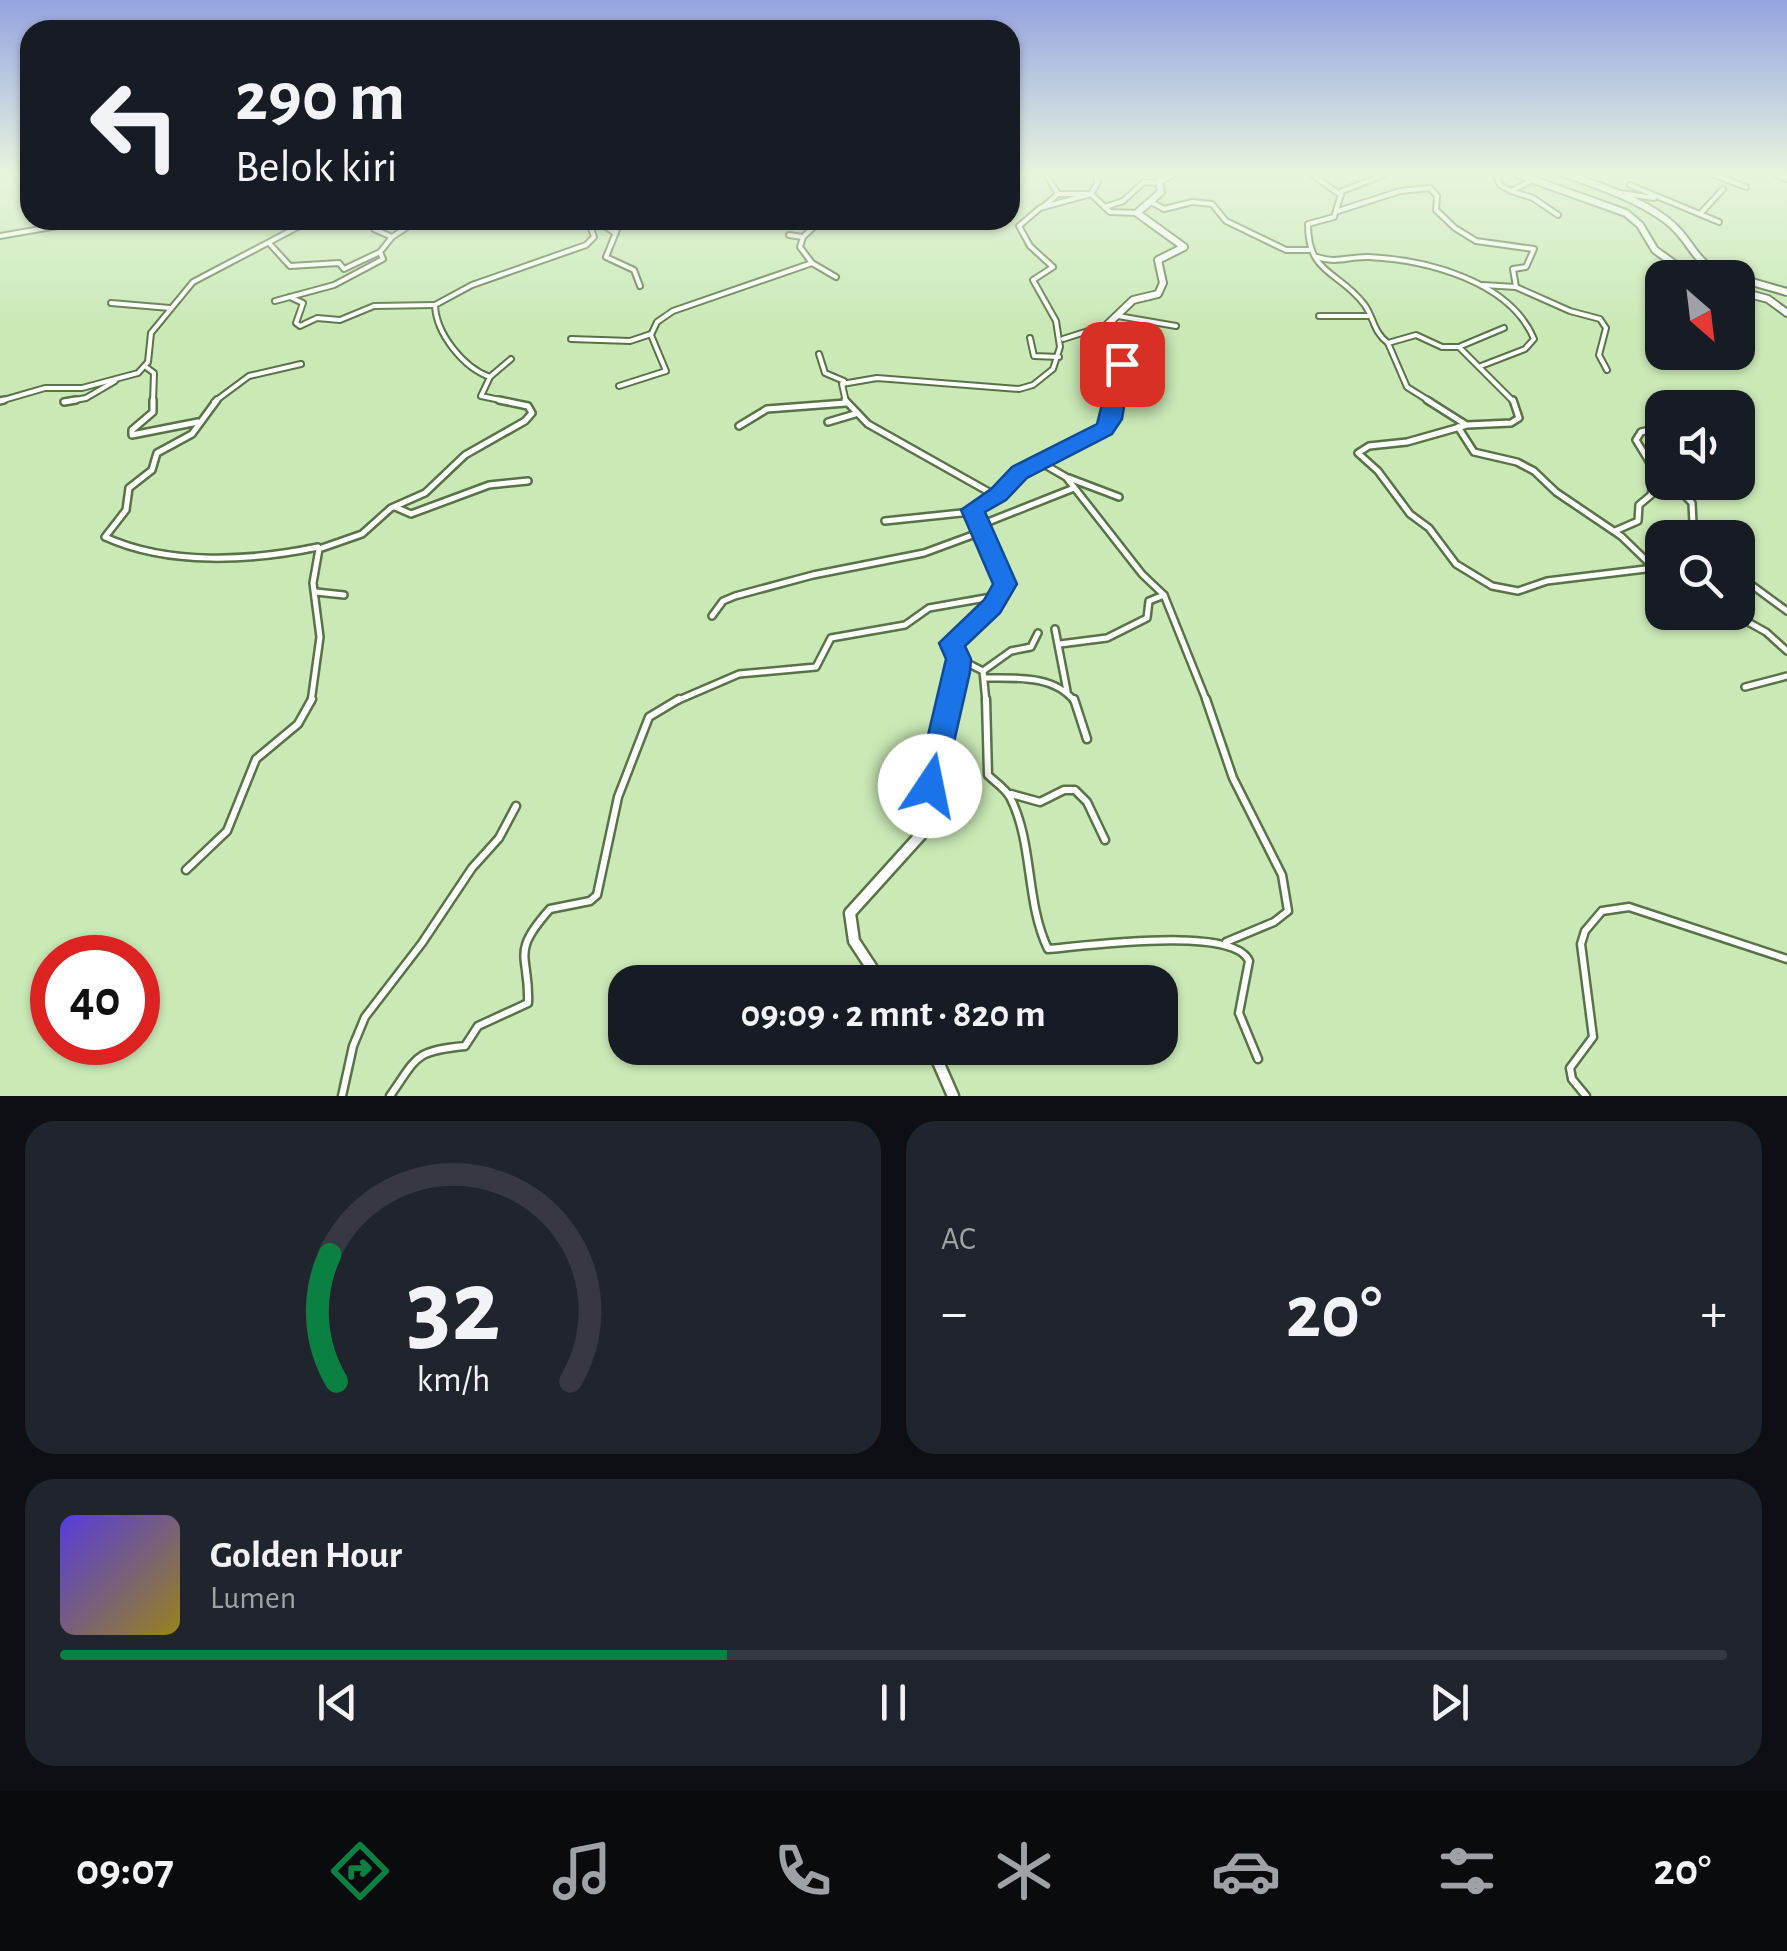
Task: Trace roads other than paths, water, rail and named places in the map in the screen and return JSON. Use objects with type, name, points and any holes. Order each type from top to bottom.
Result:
[{"type":"street","points":[[1063,338],[1105,325],[1133,300],[1158,294],[1164,283],[1158,260],[1184,247],[1154,225]]},
{"type":"street","points":[[1233,225],[1248,228],[1293,252],[1312,253],[1334,263],[1347,256],[1379,257],[1429,271],[1444,270],[1512,303],[1534,339],[1526,349],[1481,366]]},
{"type":"street","points":[[1308,225],[1312,253],[1320,270],[1360,300],[1374,332],[1397,357],[1404,384],[1467,425]]},
{"type":"street","points":[[1454,225],[1472,240],[1494,244],[1520,242],[1534,249],[1526,267],[1513,269],[1516,287]]},
{"type":"street","points":[[1639,225],[1655,250],[1669,260]]},
{"type":"street","points":[[1673,225],[1699,260]]},
{"type":"street","points":[[0,236],[34,230]]},
{"type":"street","points":[[146,368],[151,333],[197,279],[293,230]]},
{"type":"street","points":[[378,230],[392,237]]},
{"type":"street","points":[[269,243],[290,266],[339,263],[344,269],[380,252],[403,230]]},
{"type":"street","points":[[490,377],[472,371],[468,358],[445,340],[434,316],[435,305],[444,297],[492,276],[583,250],[593,241],[591,230]]},
{"type":"street","points":[[611,230],[615,233]]},
{"type":"street","points":[[616,230],[606,257],[635,269],[640,286]]},
{"type":"street","points":[[810,230],[803,237],[801,250],[812,263],[836,277]]},
{"type":"street","points":[[819,354],[825,373],[844,381],[877,378],[1019,389],[1041,383],[1052,374],[1063,338],[1033,280],[1053,267],[1018,230]]},
{"type":"street","points":[[789,235],[803,237]]},
{"type":"street","points":[[275,301],[353,277],[383,260],[380,252]]},
{"type":"street","points":[[619,386],[666,370],[656,354],[651,334],[655,324],[670,312],[711,298],[731,286],[786,274],[812,263]]},
{"type":"street","points":[[1755,283],[1787,292]]},
{"type":"street","points":[[1480,285],[1516,287],[1570,311],[1600,319],[1606,328],[1598,355],[1607,370]]},
{"type":"street","points":[[1755,296],[1768,299],[1787,313]]},
{"type":"street","points":[[290,297],[302,304],[296,324],[300,326],[317,318],[340,320],[355,309],[385,303],[435,305]]},
{"type":"street","points":[[111,302],[170,308]]},
{"type":"street","points":[[1116,315],[1176,326]]},
{"type":"street","points":[[1319,316],[1368,316]]},
{"type":"street","points":[[885,521],[971,512],[1001,493],[1020,472],[1092,438],[1112,419],[1122,357],[1105,325]]},
{"type":"street","points":[[1388,343],[1413,335],[1442,347],[1459,347],[1504,328]]},
{"type":"street","points":[[571,339],[630,341],[651,334]]},
{"type":"street","points":[[1030,338],[1034,356],[1059,357]]},
{"type":"street","points":[[1459,347],[1481,366],[1494,386],[1513,400],[1519,418],[1511,423],[1467,425],[1407,442],[1369,446],[1358,453],[1378,471],[1410,514],[1430,528],[1442,550],[1464,572],[1492,586],[1518,591],[1547,581],[1645,569]]},
{"type":"street","points":[[301,364],[249,376],[214,402],[192,434],[157,454],[152,470],[129,488],[126,510],[105,537],[129,546],[230,558],[270,558],[362,534],[395,507],[421,497],[454,463],[530,417],[528,406],[481,396],[490,377],[511,359]]},
{"type":"street","points":[[0,401],[45,388],[75,389],[146,368]]},
{"type":"street","points":[[146,368],[154,373],[153,412],[132,430],[132,436],[198,422]]},
{"type":"street","points":[[64,402],[86,398],[117,379]]},
{"type":"street","points":[[844,381],[846,404],[854,414],[1001,493]]},
{"type":"street","points":[[739,426],[770,408],[846,404]]},
{"type":"street","points":[[828,422],[854,414]]},
{"type":"street","points":[[1458,427],[1474,452],[1526,466],[1556,492],[1615,531],[1645,559]]},
{"type":"street","points":[[1645,431],[1636,440],[1645,454]]},
{"type":"street","points":[[1040,462],[1066,477],[1118,497]]},
{"type":"street","points":[[1066,477],[1142,574],[1164,595],[1180,642],[1216,721],[1234,778],[1272,853],[1288,897],[1288,911],[1282,918],[1240,933],[1225,943]]},
{"type":"street","points":[[395,507],[410,514],[452,495],[500,485],[513,478],[528,481]]},
{"type":"street","points":[[712,616],[723,601],[734,596],[824,572],[893,562],[945,549],[979,529],[1074,488]]},
{"type":"street","points":[[1615,531],[1638,521],[1639,505],[1645,500]]},
{"type":"street","points":[[971,512],[1005,584],[1000,596],[951,643],[958,658],[985,674],[1067,692]]},
{"type":"street","points":[[186,870],[227,831],[256,759],[298,724],[312,700],[320,637],[315,560],[321,546]]},
{"type":"street","points":[[1755,586],[1787,611]]},
{"type":"street","points":[[316,592],[344,594]]},
{"type":"street","points":[[1060,644],[1118,634],[1147,618],[1149,601],[1164,595]]},
{"type":"street","points":[[390,1096],[419,1055],[428,1050],[465,1046],[478,1026],[528,1003],[530,994],[521,962],[523,948],[550,909],[590,902],[596,895],[618,797],[648,717],[747,672],[787,673],[816,667],[831,638],[905,625],[929,608],[1000,596]]},
{"type":"street","points":[[1755,626],[1787,651]]},
{"type":"street","points":[[1056,629],[1067,692],[1076,703],[1087,739]]},
{"type":"street","points":[[1038,633],[1031,647],[1007,654],[985,674],[988,775],[1009,793],[1040,802],[1064,790],[1076,790],[1087,802],[1105,840]]},
{"type":"street","points":[[870,965],[854,940],[848,923],[850,912],[935,819],[931,775],[958,658]]},
{"type":"street","points":[[1745,687],[1787,676]]},
{"type":"street","points":[[1009,793],[1048,949],[1146,941],[1237,946],[1248,958],[1248,976],[1238,1008],[1258,1059]]},
{"type":"street","points":[[342,1096],[352,1046],[364,1017],[422,943],[472,868],[500,838],[516,806]]},
{"type":"street","points":[[1586,1096],[1572,1079],[1570,1068],[1591,1044],[1594,1030],[1580,966],[1582,942],[1598,914],[1612,905],[1629,908],[1787,959]]},
{"type":"street","points":[[939,1065],[953,1096]]}]
